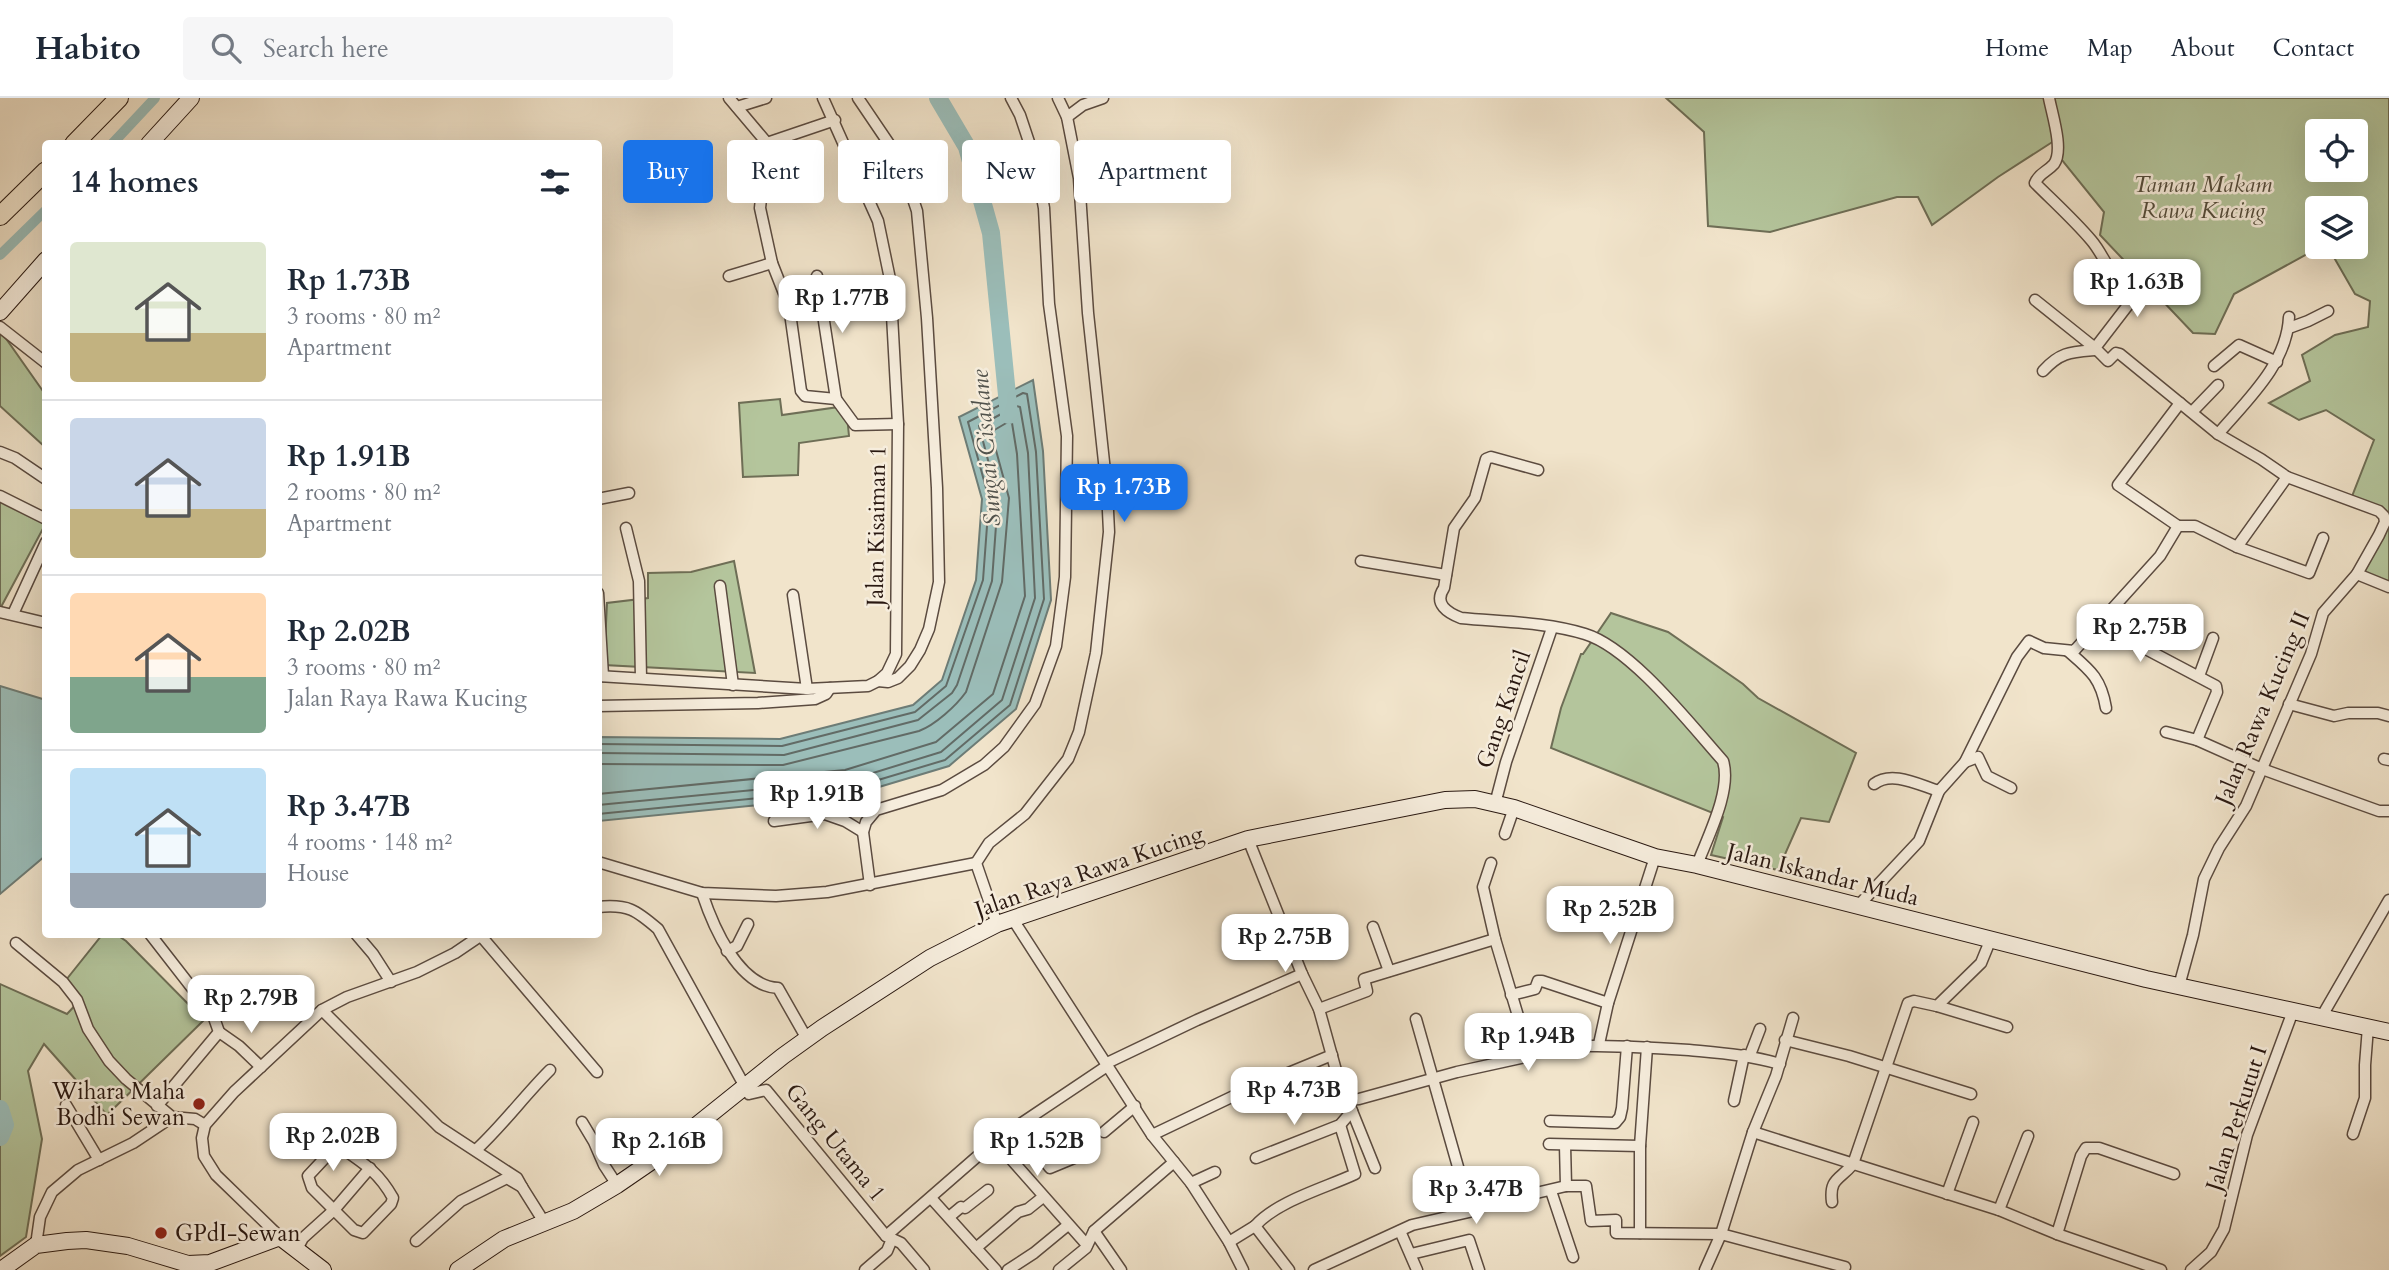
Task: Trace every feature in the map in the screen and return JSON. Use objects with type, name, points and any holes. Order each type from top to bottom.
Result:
[{"type":"main road","points":[[78,140],[119,98]]},
{"type":"main road","points":[[0,216],[42,175]]},
{"type":"street","points":[[153,140],[191,98]]},
{"type":"street","points":[[729,98],[764,140]]},
{"type":"street","points":[[737,107],[766,98]]},
{"type":"street","name":"Jalan Kisaiman 1","points":[[823,98],[878,221],[888,267],[898,424],[899,542],[896,654],[887,673],[878,681]]},
{"type":"street","points":[[602,676],[807,689],[868,686],[878,681],[888,682],[898,678],[911,666],[920,650],[929,629],[939,582],[937,488],[927,318],[917,211],[900,160],[858,98]]},
{"type":"street","points":[[870,885],[863,832],[866,822],[876,810],[942,790],[984,765],[1004,747],[1035,704],[1056,646],[1065,578],[1066,436],[1049,304],[1044,208],[1035,160],[1020,115],[1011,98]]},
{"type":"street","points":[[602,863],[702,893],[776,896],[870,885],[976,863],[989,843],[1025,814],[1068,759],[1079,732],[1096,653],[1109,532],[1107,489],[1088,313],[1079,178],[1067,117],[1058,98]]},
{"type":"street","points":[[1067,117],[1083,105],[1103,98]]},
{"type":"street","points":[[2043,371],[2054,358],[2095,349],[2135,296],[2134,289],[2125,286],[2105,265],[2098,248],[2089,237],[2035,183],[2038,176],[2055,163],[2059,147],[2049,98]]},
{"type":"street","points":[[776,140],[835,120]]},
{"type":"street","points":[[761,203],[772,263],[789,306],[801,391],[805,396],[836,399]]},
{"type":"street","points":[[729,276],[772,263]]},
{"type":"street","points":[[0,312],[42,265]]},
{"type":"street","points":[[817,276],[836,399],[855,425],[898,424]]},
{"type":"street","points":[[2035,300],[2108,361],[2120,354],[2218,434],[2287,477],[2237,547]]},
{"type":"street","points":[[2218,434],[2277,362],[2289,322],[2308,321],[2328,311]]},
{"type":"street","points":[[0,327],[42,360]]},
{"type":"street","points":[[2214,366],[2239,345],[2277,362]]},
{"type":"street","points":[[2192,412],[2218,385]]},
{"type":"street","points":[[2180,403],[2118,485],[2178,526],[2195,526],[2237,547],[2309,573],[2323,538]]},
{"type":"street","points":[[0,452],[15,458],[42,476]]},
{"type":"street","points":[[1538,470],[1491,457],[1486,459],[1475,498],[1454,528],[1441,603],[1447,613],[1461,618],[1587,634],[1604,642],[1629,660],[1723,761],[1726,769],[1721,799],[1697,865]]},
{"type":"street","name":"Jalan Rawa Kucing II","points":[[2179,986],[2204,879],[2219,848],[2246,806],[2311,654],[2323,613],[2357,574],[2385,522],[2379,511],[2287,477]]},
{"type":"street","points":[[602,498],[629,494]]},
{"type":"street","points":[[0,496],[42,517]]},
{"type":"street","points":[[1858,906],[1919,841],[1938,791],[1965,762],[2017,657],[2029,641],[2044,648],[2074,651],[2160,556],[2178,526]]},
{"type":"street","points":[[625,528],[639,581],[641,678]]},
{"type":"street","points":[[13,614],[42,551]]},
{"type":"street","points":[[1362,561],[1446,575]]},
{"type":"street","points":[[2357,574],[2389,587]]},
{"type":"street","points":[[720,586],[733,685]]},
{"type":"street","points":[[793,595],[807,689]]},
{"type":"street","points":[[0,612],[42,622]]},
{"type":"street","points":[[2098,626],[2218,688],[2197,740]]},
{"type":"street","name":"Gang Kancil","points":[[1494,804],[1552,628]]},
{"type":"street","points":[[2199,676],[2213,638]]},
{"type":"street","points":[[2067,651],[2097,680],[2103,689],[2105,708]]},
{"type":"street","points":[[602,706],[758,703],[815,699],[826,694],[830,688]]},
{"type":"street","points":[[2289,704],[2334,716],[2378,713],[2389,716]]},
{"type":"street","points":[[2166,732],[2197,740],[2262,769],[2379,811],[2389,811]]},
{"type":"street","points":[[1965,762],[1978,757],[1987,776],[2011,789]]},
{"type":"street","points":[[1874,784],[1885,777],[1895,778],[1938,791]]},
{"type":"street","name":"Jalan Iskandar Muda","points":[[1248,839],[1445,800],[1475,799],[1514,808],[1655,857],[1697,865],[1990,941],[2389,1032]]},
{"type":"street","points":[[1505,834],[1514,808]]},
{"type":"street","points":[[774,821],[825,814],[845,821],[863,832]]},
{"type":"street","points":[[1248,839],[1302,974],[1319,1009],[1346,1100],[1375,1168]]},
{"type":"street","name":"Jalan Raya Rawa Kucing","points":[[458,1270],[504,1239],[573,1211],[617,1185],[652,1161],[807,1039],[930,958],[1004,921],[1248,839]]},
{"type":"street","points":[[1599,1044],[1608,1003],[1655,857]]},
{"type":"street","points":[[976,863],[1004,921],[1107,1064],[1152,1135],[1191,1183],[1229,1242],[1243,1270]]},
{"type":"street","points":[[1346,1100],[1530,1056],[1495,939],[1483,887],[1491,863]]},
{"type":"street","points":[[702,893],[727,951],[749,975],[766,987],[778,988],[807,1039]]},
{"type":"street","points":[[2322,1016],[2389,900]]},
{"type":"street","points":[[602,906],[614,905],[638,911],[658,929],[745,1086]]},
{"type":"street","points":[[727,951],[737,946],[748,924]]},
{"type":"street","points":[[1373,927],[1390,971]]},
{"type":"street","points":[[155,938],[213,1015],[219,1032],[261,1067]]},
{"type":"street","points":[[359,938],[391,982]]},
{"type":"street","points":[[323,1270],[279,1237],[216,1175],[204,1156],[202,1138],[205,1125],[234,1093],[322,1010],[347,997],[417,972],[478,938]]},
{"type":"street","points":[[485,938],[597,1072]]},
{"type":"street","points":[[1319,1009],[1367,991],[1364,979],[1495,939]]},
{"type":"street","points":[[1937,1006],[1981,962],[1990,941]]},
{"type":"street","points":[[16,943],[63,982],[77,1000],[88,1029],[108,1061],[172,1117],[195,1119],[205,1125]]},
{"type":"street","points":[[865,1270],[887,1251],[889,1237],[1016,1125],[1107,1064],[1197,1020],[1302,974]]},
{"type":"street","points":[[1511,995],[1535,989],[1538,981],[1542,981],[1608,1003]]},
{"type":"street","points":[[1832,1202],[1831,1187],[1853,1164],[1908,1003],[1914,1001],[1937,1006],[2007,1027]]},
{"type":"street","points":[[322,1010],[439,1127],[517,1178],[544,1222]]},
{"type":"street","name":"Jalan Perkutut I","points":[[2192,1269],[2218,1244],[2224,1229],[2247,1135],[2293,1011]]},
{"type":"street","points":[[1705,1270],[1721,1234],[1753,1132],[1780,1064],[1793,1017]]},
{"type":"street","points":[[1314,1270],[1412,1225],[1469,1212],[1474,1208],[1471,1189],[1462,1181],[1416,1019]]},
{"type":"street","points":[[2353,1134],[2365,1098],[2368,1027]]},
{"type":"street","points":[[1734,1101],[1747,1055],[1760,1029]]},
{"type":"street","points":[[158,1106],[219,1032]]},
{"type":"street","points":[[1785,1040],[1970,1094]]},
{"type":"street","points":[[1527,1046],[1599,1044],[1647,1047],[1747,1055],[1780,1064]]},
{"type":"street","points":[[1550,1121],[1615,1123],[1622,1108],[1627,1046]]},
{"type":"street","points":[[1640,1233],[1640,1146],[1647,1047]]},
{"type":"street","points":[[1152,1135],[1240,1093],[1332,1055]]},
{"type":"street","points":[[476,1150],[503,1125],[525,1095],[550,1070]]},
{"type":"street","name":"Gang Utama 1","points":[[745,1086],[749,1094],[766,1090],[889,1237]]},
{"type":"street","points":[[66,1105],[99,1160]]},
{"type":"street","points":[[1104,1132],[1135,1106]]},
{"type":"street","points":[[1256,1158],[1340,1125],[1352,1111]]},
{"type":"street","points":[[36,1245],[40,1217],[52,1192],[78,1170],[133,1143],[172,1117]]},
{"type":"street","points":[[582,1122],[604,1166],[617,1185]]},
{"type":"street","points":[[1947,1194],[1973,1122]]},
{"type":"street","points":[[1016,1125],[1050,1168],[1079,1156]]},
{"type":"street","points":[[1229,1242],[1286,1205],[1355,1174],[1340,1125]]},
{"type":"street","points":[[1753,1132],[1999,1210],[2057,1234],[2161,1270]]},
{"type":"street","points":[[1999,1210],[2028,1136]]},
{"type":"street","points":[[995,1141],[1087,1245]]},
{"type":"street","points":[[1549,1144],[1640,1146]]},
{"type":"street","points":[[337,1145],[383,1179],[393,1198],[391,1204],[363,1233],[354,1230],[334,1210],[312,1188],[308,1176],[337,1145]]},
{"type":"street","points":[[1565,1145],[1566,1186]]},
{"type":"street","points":[[2057,1234],[2081,1156],[2086,1148],[2099,1149],[2174,1174]]},
{"type":"street","points":[[1059,1270],[1087,1245],[1094,1231],[1174,1162]]},
{"type":"street","points":[[296,1251],[303,1238],[334,1210],[370,1167]]},
{"type":"street","points":[[1191,1183],[1215,1172]]},
{"type":"street","points":[[416,1241],[461,1200],[500,1180],[512,1180],[522,1187]]},
{"type":"street","points":[[1503,1201],[1566,1186],[1586,1186],[1591,1221],[1616,1220],[1616,1233],[1721,1234],[1845,1267]]},
{"type":"street","points":[[949,1217],[988,1190]]},
{"type":"street","points":[[1551,1191],[1573,1257]]},
{"type":"street","points":[[976,1248],[1018,1212],[1028,1209],[1043,1197]]},
{"type":"street","points":[[931,1198],[996,1270]]},
{"type":"street","points":[[1008,1270],[1068,1225]]},
{"type":"street","points":[[1255,1226],[1289,1270]]},
{"type":"street","points":[[1094,1231],[1118,1269]]},
{"type":"street","points":[[1400,1231],[1417,1270]]},
{"type":"street","points":[[1,1270],[36,1245],[86,1240],[128,1246],[172,1265],[210,1263],[279,1237]]},
{"type":"street","points":[[889,1237],[901,1243],[924,1270]]},
{"type":"street","points":[[1411,1254],[1469,1240],[1479,1270]]},
{"type":"green space","name":"Taman Makam Rawa Kucing","points":[[1666,98],[2389,98],[2389,513],[2351,499],[2374,440],[2326,410],[2299,420],[2269,403],[2310,381],[2302,355],[2335,335],[2368,327],[2370,301],[2355,294],[2335,259],[2368,259],[2368,196],[2305,196],[2305,255],[2234,294],[2215,334],[2193,333],[2100,235],[2104,212],[2057,154],[2057,139],[1998,177],[1932,225],[1918,197],[1897,197],[1770,232],[1708,226],[1704,132]]},
{"type":"green space","points":[[0,330],[42,390],[42,444],[0,406]]},
{"type":"green space","points":[[780,399],[782,415],[846,406],[849,436],[799,443],[798,475],[743,477],[739,403]]},
{"type":"green space","points":[[0,501],[42,521],[42,530],[0,606]]},
{"type":"green space","points":[[2389,518],[2389,585],[2363,575]]},
{"type":"green space","points":[[734,561],[755,673],[604,665],[607,603],[648,598],[648,573],[691,572]]},
{"type":"green space","points":[[1611,613],[1668,632],[1743,684],[1758,698],[1856,753],[1829,822],[1801,818],[1778,870],[1711,855],[1723,817],[1551,748],[1561,708],[1581,654]]},
{"type":"green space","points":[[100,938],[122,938],[204,1020],[107,1115],[44,1044],[28,1071],[42,1139],[26,1237],[0,1256],[0,984],[67,1014],[80,1000],[62,985]]},
{"type":"water","points":[[1033,380],[1043,451],[1051,600],[1016,709],[949,766],[849,796],[602,821],[602,737],[780,739],[913,705],[942,680],[976,580],[982,499],[959,417]]},
{"type":"water","points":[[0,686],[42,699],[42,859],[0,894]]},
{"type":"waterway","points":[[116,140],[155,98]]},
{"type":"waterway","name":"Sungai Cisadane","points":[[938,98],[967,147],[991,233],[1009,415]]},
{"type":"waterway","points":[[0,255],[42,214]]},
{"type":"waterway","points":[[0,1109],[5,1125],[0,1137]]},
{"type":"place","name":"Wihara Maha Bodhi Sewan","points":[[199,1104]]},
{"type":"place","name":"GPdI-Sewan","points":[[161,1233]]}]
